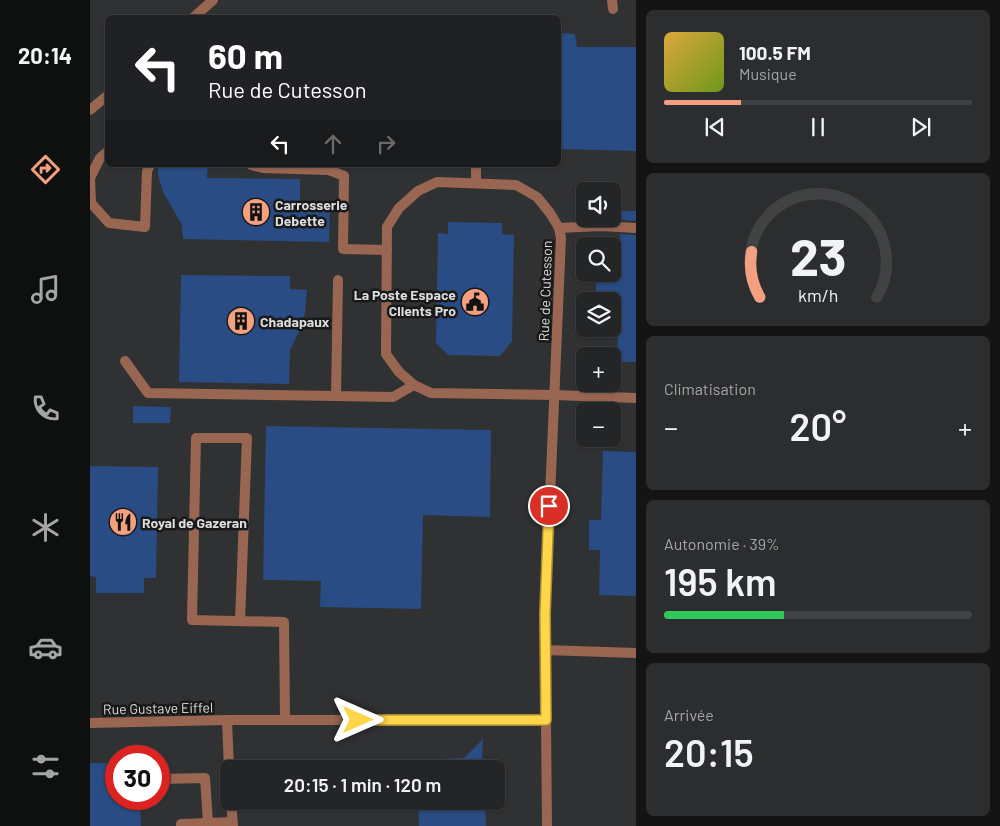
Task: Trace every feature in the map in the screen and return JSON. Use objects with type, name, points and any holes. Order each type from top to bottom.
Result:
[{"type":"street","points":[[196,15],[213,0]]},
{"type":"street","points":[[90,110],[105,98]]},
{"type":"street","points":[[105,154],[100,158],[90,178],[92,204],[109,222],[145,227],[147,171],[149,167]]},
{"type":"street","points":[[259,167],[329,170],[344,176],[343,249],[387,250]]},
{"type":"street","points":[[476,167],[476,183]]},
{"type":"street","name":"Rue de Cutesson","points":[[546,720],[545,650],[554,395],[561,238],[559,228],[537,197],[516,185],[436,182],[418,191],[399,208],[387,227],[386,354],[399,372],[414,385],[431,393],[554,395],[636,398]]},
{"type":"street","points":[[559,228],[601,226],[636,228]]},
{"type":"street","points":[[336,396],[338,280]]},
{"type":"street","points":[[125,361],[148,393],[393,397],[414,385]]},
{"type":"street","points":[[240,621],[247,438],[196,438],[192,620],[284,622],[285,720]]},
{"type":"street","points":[[545,650],[636,653]]},
{"type":"street","name":"Rue Gustave Eiffel","points":[[90,723],[227,720],[546,720]]},
{"type":"street","name":"Rue Gustave Eiffel","points":[[227,720],[229,760]]},
{"type":"street","points":[[546,720],[547,826]]},
{"type":"street","points":[[170,779],[205,778],[208,823]]},
{"type":"street","points":[[181,826],[181,824],[233,824],[232,810]]},
{"type":"building","points":[[561,33],[575,34],[577,47],[636,47],[636,151],[561,149]]},
{"type":"building","name":"Carrosserie Debette","points":[[158,167],[208,167],[207,178],[300,179],[300,203],[330,203],[329,242],[183,239],[182,225],[163,192],[158,175]]},
{"type":"building","points":[[621,211],[636,211],[636,221],[621,220]]},
{"type":"building","points":[[448,222],[502,223],[502,234],[514,235],[512,341],[500,356],[448,355],[436,343],[438,233],[448,234]]},
{"type":"building","points":[[620,234],[636,235],[636,362],[621,362],[621,347],[618,347],[618,337],[621,337],[621,292],[596,292],[596,282],[621,282]]},
{"type":"building","name":"Chadapaux","points":[[181,275],[290,276],[290,289],[307,290],[305,313],[300,330],[290,350],[289,384],[179,382]]},
{"type":"building","points":[[133,406],[171,407],[170,423],[133,423]]},
{"type":"building","points":[[266,426],[491,430],[490,517],[423,515],[421,609],[320,607],[321,581],[263,580]]},
{"type":"building","points":[[603,451],[636,452],[636,596],[599,595],[600,550],[589,550],[589,520],[601,520]]},
{"type":"building","name":"Royal de Gazeran","points":[[90,466],[158,467],[156,578],[144,578],[144,593],[96,593],[96,577],[90,576]]},
{"type":"building","points":[[483,739],[482,758],[484,760],[417,760],[464,758]]},
{"type":"building","points":[[90,763],[105,763],[105,810],[140,810],[141,826],[90,826]]},
{"type":"building","points":[[418,810],[485,810],[486,826],[419,826]]},
{"type":"place","name":"Carrosserie Debette","points":[[256,212]]},
{"type":"place","name":"La Poste Espace Clients Pro","points":[[475,302]]},
{"type":"place","name":"Chadapaux","points":[[241,321]]},
{"type":"place","name":"Royal de Gazeran","points":[[123,522]]},
{"type":"route","points":[[358,720],[546,720],[545,614],[549,506]]}]
